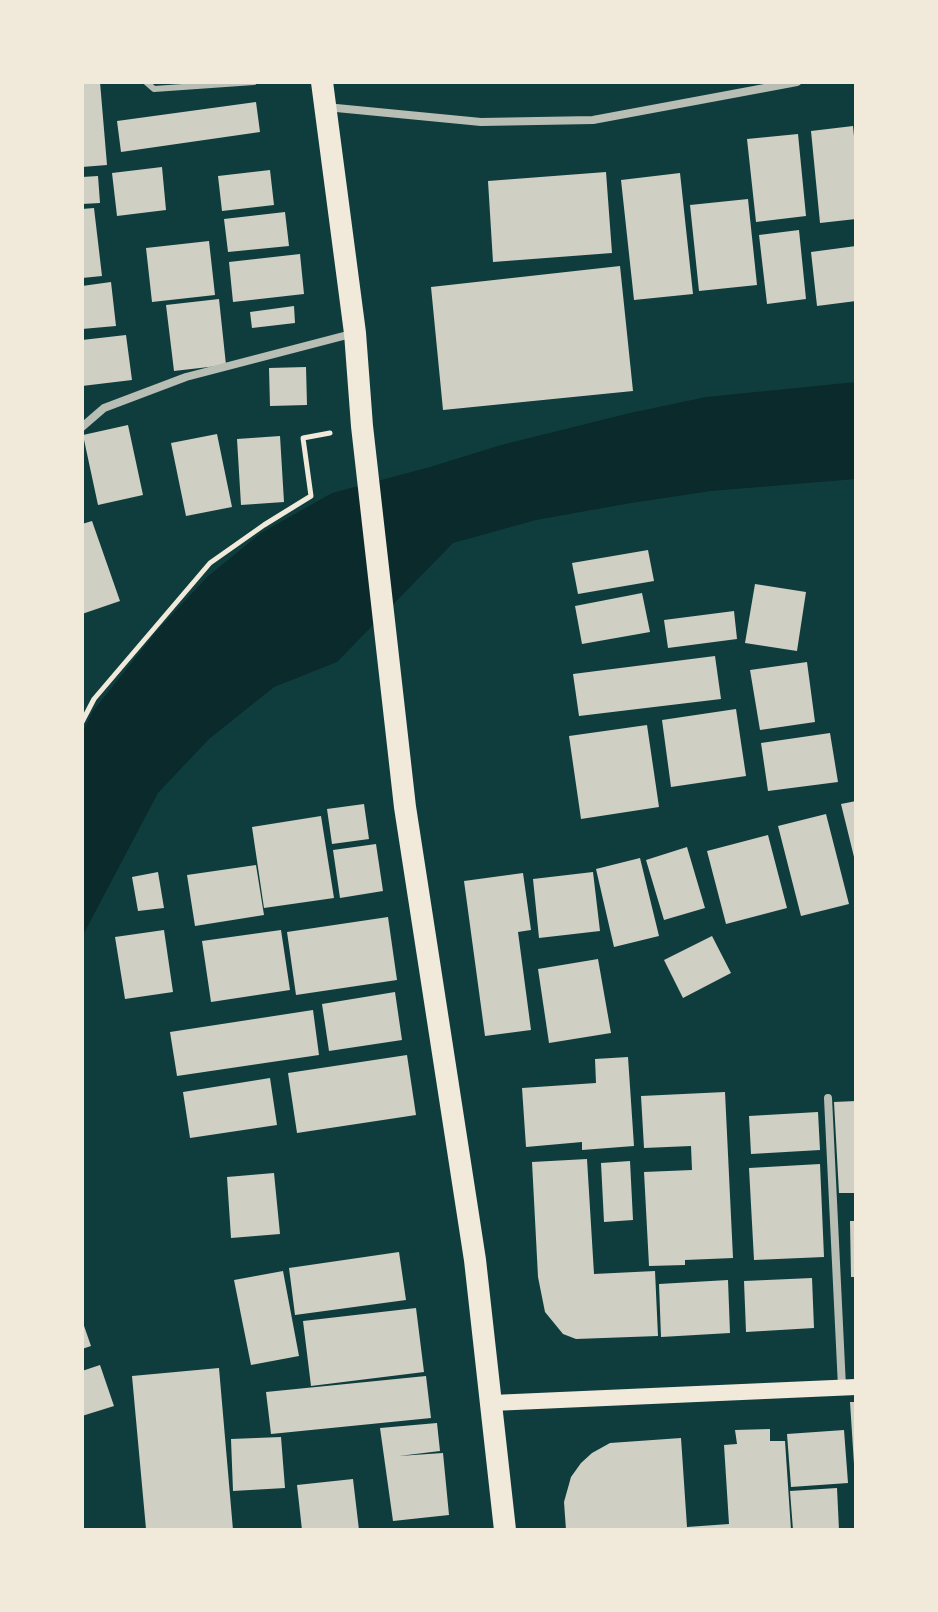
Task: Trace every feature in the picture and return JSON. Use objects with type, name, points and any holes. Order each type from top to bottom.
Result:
[{"type":"highway","points":[[322,82],[355,333],[389,671],[427,959],[475,1260],[505,1530]]},
{"type":"main road","points":[[492,1403],[849,1387]]},
{"type":"street","points":[[326,107],[481,122],[593,120],[797,82]]},
{"type":"street","points":[[85,422],[104,408],[186,377],[355,333]]},
{"type":"street","points":[[828,1098],[849,1387]]},
{"type":"lane","points":[[146,82],[154,89],[254,82]]},
{"type":"path","points":[[82,722],[94,699],[210,563],[311,496],[303,438],[363,432]]},
{"type":"water","points":[[856,382],[856,479],[711,491],[631,503],[536,520],[453,543],[337,662],[274,687],[209,739],[158,793],[82,937],[82,733],[93,711],[156,632],[207,577],[261,533],[332,493],[501,445],[706,397]]},
{"type":"building","points":[[100,82],[107,165],[82,167],[82,84]]},
{"type":"building","points":[[256,102],[260,132],[121,152],[117,121]]},
{"type":"building","points":[[853,126],[856,219],[820,223],[811,131]]},
{"type":"building","points":[[798,134],[806,216],[756,222],[747,139]]},
{"type":"building","points":[[162,167],[166,210],[117,216],[112,173]]},
{"type":"building","points":[[270,170],[274,205],[222,211],[218,176]]},
{"type":"building","points":[[606,172],[612,253],[493,262],[488,181]]},
{"type":"building","points":[[680,173],[693,294],[634,300],[621,180]]},
{"type":"building","points":[[98,176],[100,203],[82,204],[82,177]]},
{"type":"building","points":[[748,199],[757,285],[699,291],[690,205]]},
{"type":"building","points":[[94,208],[102,276],[82,278],[82,209]]},
{"type":"building","points":[[285,212],[289,246],[228,252],[224,219]]},
{"type":"building","points":[[799,230],[806,299],[767,304],[759,235]]},
{"type":"building","points":[[209,241],[215,295],[152,302],[146,248]]},
{"type":"building","points":[[856,246],[856,301],[817,306],[811,252]]},
{"type":"building","points":[[300,254],[304,294],[233,302],[229,262]]},
{"type":"building","points":[[620,266],[633,391],[443,410],[431,287]]},
{"type":"building","points":[[111,282],[116,326],[82,329],[82,286]]},
{"type":"building","points":[[219,299],[226,365],[174,371],[166,305]]},
{"type":"building","points":[[294,306],[295,323],[252,328],[250,312]]},
{"type":"building","points":[[126,335],[132,380],[82,386],[82,340]]},
{"type":"building","points":[[306,367],[307,405],[270,406],[269,368]]},
{"type":"building","points":[[128,425],[143,495],[98,505],[83,435]]},
{"type":"building","points":[[217,434],[232,507],[186,516],[171,443]]},
{"type":"building","points":[[280,436],[284,502],[241,505],[237,439]]},
{"type":"building","points":[[92,521],[120,601],[82,614],[82,524]]},
{"type":"building","points":[[648,550],[654,581],[578,594],[572,563]]},
{"type":"building","points":[[755,584],[806,592],[797,651],[745,643]]},
{"type":"building","points":[[642,593],[650,632],[582,644],[575,606]]},
{"type":"building","points":[[734,611],[737,639],[668,648],[664,620]]},
{"type":"building","points":[[715,656],[721,699],[579,716],[573,674]]},
{"type":"building","points":[[807,662],[815,722],[760,730],[750,670]]},
{"type":"building","points":[[736,709],[746,776],[671,787],[662,720]]},
{"type":"building","points":[[647,725],[659,807],[581,819],[569,736]]},
{"type":"building","points":[[830,733],[838,782],[768,791],[761,743]]},
{"type":"building","points":[[856,801],[856,860],[855,861],[841,804]]},
{"type":"building","points":[[364,804],[369,839],[332,844],[327,809]]},
{"type":"building","points":[[826,814],[849,904],[801,916],[778,826]]},
{"type":"building","points":[[321,816],[334,898],[264,908],[252,827]]},
{"type":"building","points":[[768,835],[787,908],[726,924],[707,851]]},
{"type":"building","points":[[376,844],[383,891],[340,898],[333,850]]},
{"type":"building","points":[[687,847],[705,908],[664,920],[646,860]]},
{"type":"building","points":[[640,858],[659,936],[614,947],[596,869]]},
{"type":"building","points":[[256,865],[264,915],[195,926],[187,875]]},
{"type":"building","points":[[158,872],[164,908],[138,911],[132,877]]},
{"type":"building","points":[[593,872],[600,931],[539,938],[533,879]]},
{"type":"building","points":[[523,873],[531,930],[518,932],[531,1030],[485,1036],[464,881]]},
{"type":"building","points":[[388,917],[397,980],[296,995],[287,932]]},
{"type":"building","points":[[164,930],[173,992],[125,999],[115,937]]},
{"type":"building","points":[[281,930],[290,990],[211,1002],[202,941]]},
{"type":"building","points":[[712,936],[731,973],[683,998],[664,960]]},
{"type":"building","points":[[598,959],[611,1033],[549,1043],[538,969]]},
{"type":"building","points":[[395,992],[402,1040],[329,1051],[322,1004]]},
{"type":"building","points":[[313,1010],[319,1055],[177,1076],[170,1032]]},
{"type":"building","points":[[407,1055],[416,1115],[297,1133],[288,1073]]},
{"type":"building","points":[[628,1057],[634,1146],[582,1150],[582,1142],[526,1147],[522,1088],[596,1083],[595,1059]]},
{"type":"building","points":[[270,1078],[277,1125],[190,1138],[183,1092]]},
{"type":"building","points":[[725,1092],[733,1258],[685,1260],[685,1265],[649,1266],[644,1172],[692,1170],[691,1146],[644,1148],[641,1096]]},
{"type":"building","points":[[856,1101],[856,1193],[839,1193],[834,1102]]},
{"type":"building","points":[[818,1112],[820,1150],[751,1154],[749,1116]]},
{"type":"building","points":[[587,1159],[594,1274],[655,1271],[658,1336],[576,1339],[563,1334],[545,1312],[538,1277],[532,1162]]},
{"type":"building","points":[[630,1161],[633,1220],[604,1222],[601,1163]]},
{"type":"building","points":[[820,1164],[824,1257],[754,1260],[749,1168]]},
{"type":"building","points":[[274,1173],[280,1234],[231,1238],[227,1177]]},
{"type":"building","points":[[850,1221],[856,1221],[856,1277],[851,1277]]},
{"type":"building","points":[[399,1252],[406,1300],[295,1315],[289,1268]]},
{"type":"building","points":[[283,1271],[299,1356],[251,1365],[234,1280]]},
{"type":"building","points":[[812,1278],[814,1328],[746,1332],[744,1281]]},
{"type":"building","points":[[728,1280],[730,1333],[661,1337],[659,1284]]},
{"type":"building","points":[[416,1308],[424,1372],[311,1386],[303,1321]]},
{"type":"building","points":[[82,1320],[91,1346],[82,1349]]},
{"type":"building","points":[[100,1365],[114,1406],[82,1416],[82,1371]]},
{"type":"building","points":[[219,1368],[233,1530],[146,1529],[132,1376]]},
{"type":"building","points":[[426,1376],[431,1418],[271,1434],[266,1392]]},
{"type":"building","points":[[850,1402],[856,1402],[856,1464],[854,1464]]},
{"type":"building","points":[[437,1423],[440,1451],[399,1456],[443,1453],[449,1515],[393,1521],[380,1428]]},
{"type":"building","points":[[770,1429],[770,1441],[785,1441],[791,1530],[566,1530],[564,1502],[571,1477],[592,1453],[610,1443],[681,1438],[687,1527],[729,1524],[724,1445],[737,1444],[735,1430]]},
{"type":"building","points":[[844,1430],[848,1483],[791,1487],[787,1434]]},
{"type":"building","points":[[281,1437],[285,1488],[233,1491],[231,1439]]},
{"type":"building","points":[[353,1479],[359,1530],[302,1530],[297,1485]]},
{"type":"building","points":[[837,1488],[839,1530],[793,1530],[790,1491]]}]
